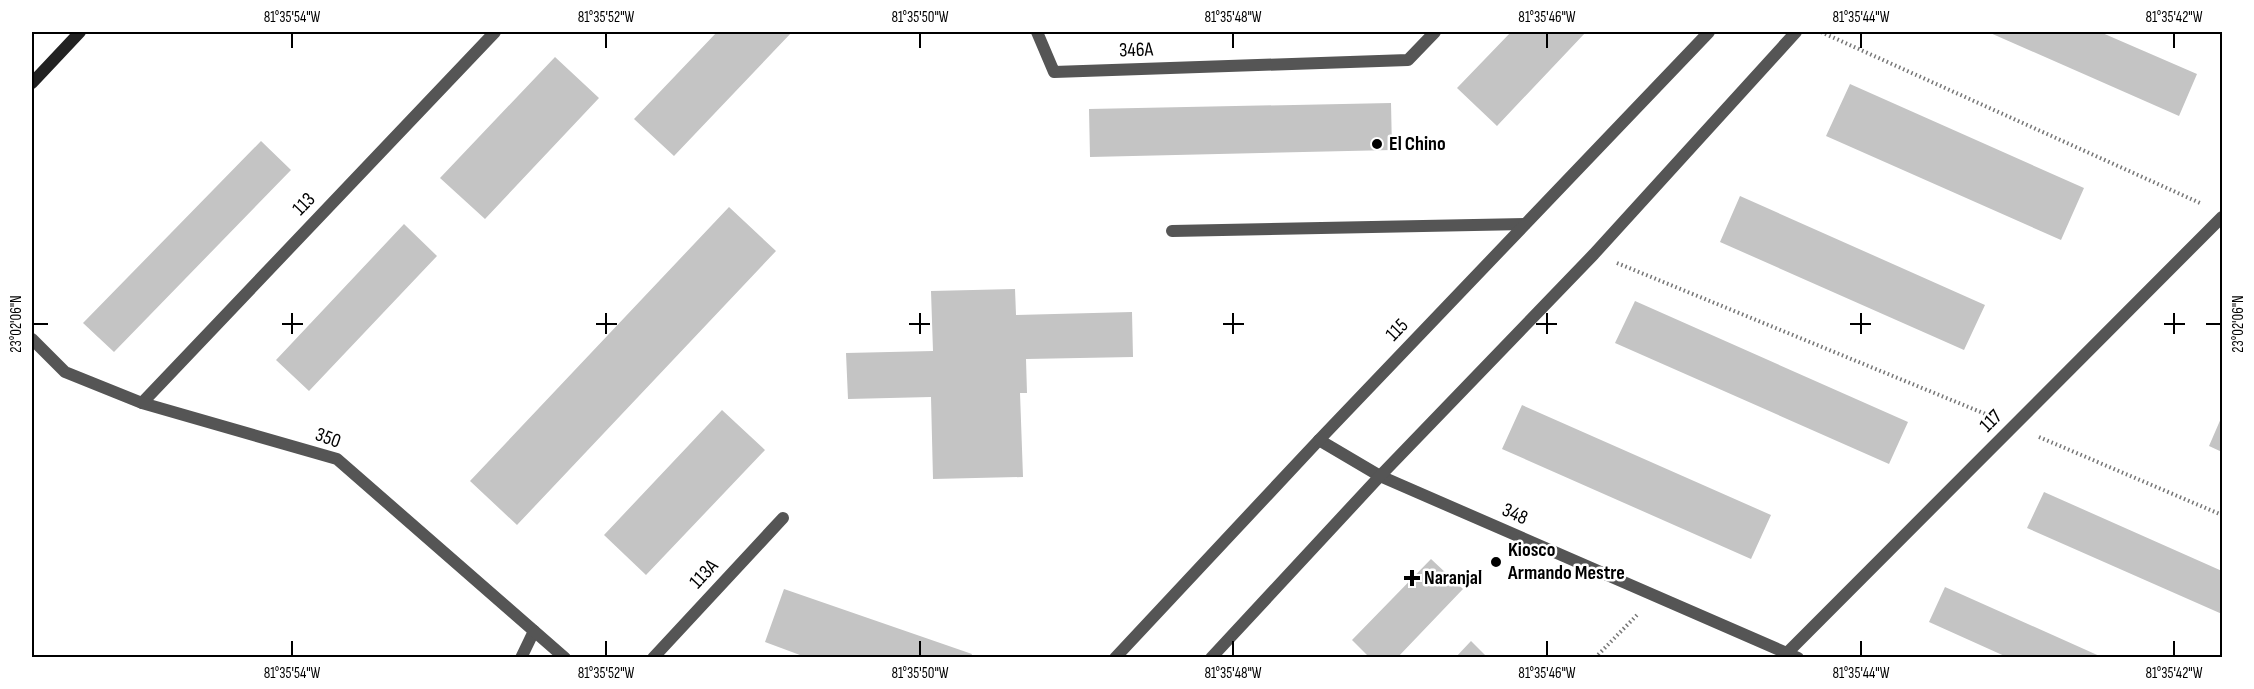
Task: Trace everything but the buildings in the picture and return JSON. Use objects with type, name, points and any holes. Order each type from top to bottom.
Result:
[{"type":"main road","points":[[32,83],[80,32]]},
{"type":"street","name":"113","points":[[142,403],[495,32]]},
{"type":"street","name":"346A","points":[[1037,32],[1054,72],[1408,60],[1435,32]]},
{"type":"street","name":"115","points":[[1115,657],[1709,32]]},
{"type":"street","points":[[1211,657],[1380,476],[1594,254],[1796,32]]},
{"type":"street","name":"117","points":[[1793,655],[2014,426],[2223,217]]},
{"type":"street","points":[[1172,231],[1525,225]]},
{"type":"street","name":"350","points":[[32,339],[65,372],[142,403],[337,459],[565,657]]},
{"type":"street","name":"348","points":[[1319,440],[1380,476],[1793,655]]},
{"type":"street","name":"113A","points":[[653,657],[783,518]]},
{"type":"street","points":[[521,657],[534,631]]},
{"type":"path","points":[[1820,32],[2201,203]]},
{"type":"path","points":[[1594,254],[2014,426],[2223,515]]},
{"type":"path","points":[[1595,657],[1655,597]]},
{"type":"place","name":"El Chino","points":[[1377,144]]},
{"type":"place","name":"Kiosco Armando Mestre","points":[[1496,562]]},
{"type":"place","name":"Naranjal","points":[[1412,578]]}]
